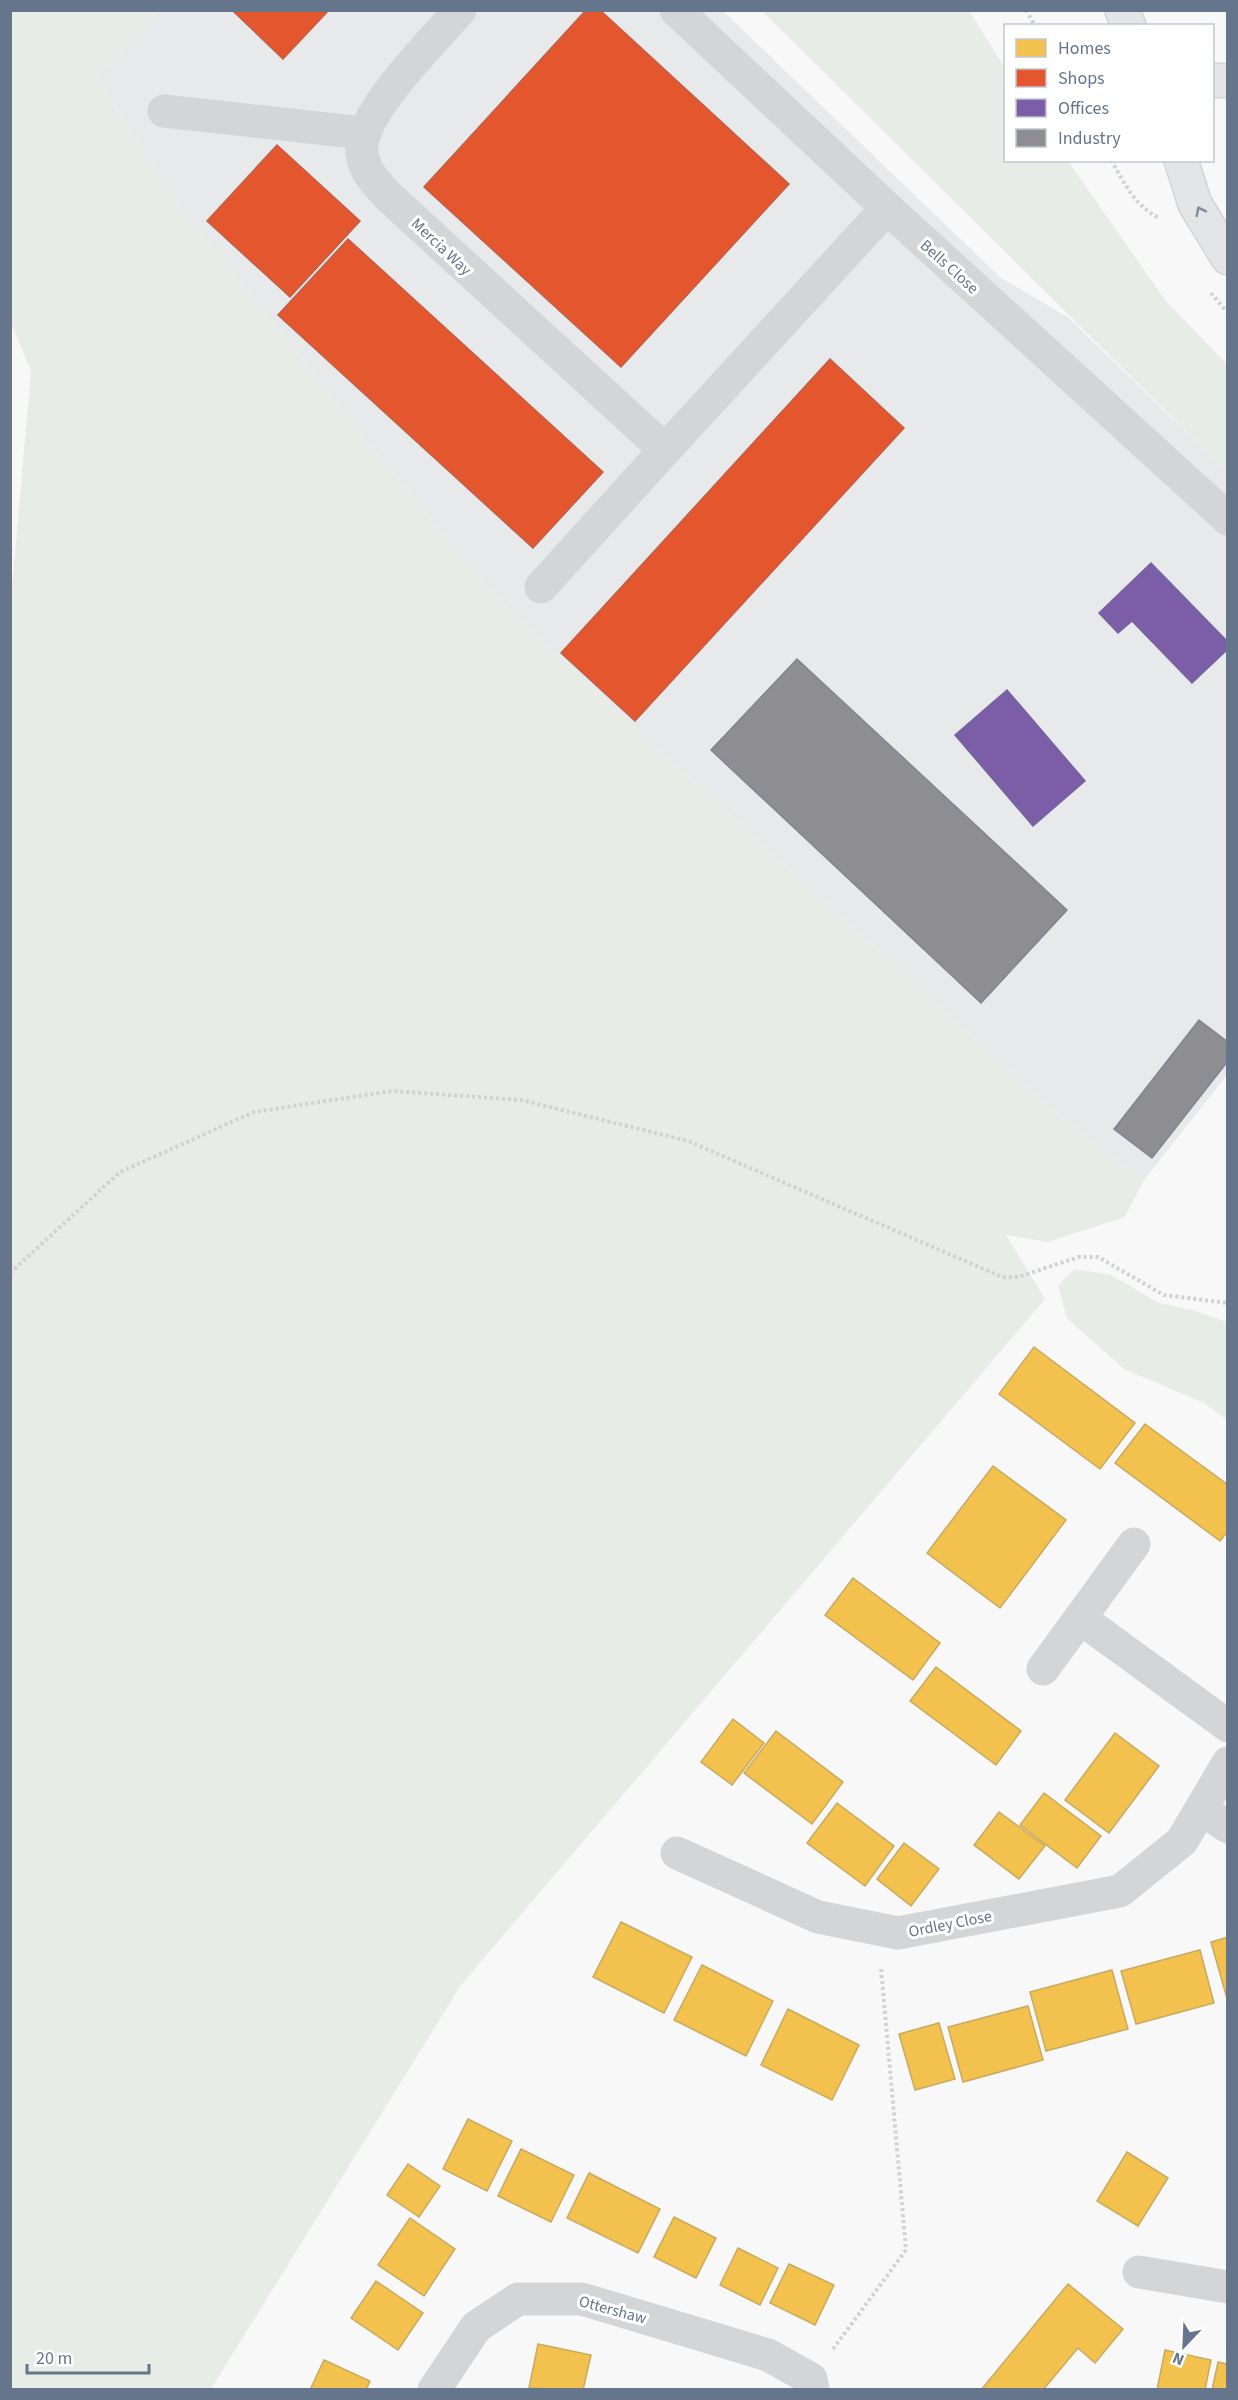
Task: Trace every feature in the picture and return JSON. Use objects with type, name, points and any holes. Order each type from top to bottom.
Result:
[{"type":"main road","points":[[1122,10],[1128,24]]},
{"type":"main road","points":[[1182,162],[1196,204],[1227,258]]},
{"type":"street","points":[[164,111],[363,133],[390,91],[460,10]]},
{"type":"street","name":"Bells Close","points":[[676,10],[886,208],[1227,519]]},
{"type":"street","name":"Mercia Way","points":[[363,133],[362,153],[369,175],[388,196],[665,450]]},
{"type":"street","points":[[541,587],[886,208]]},
{"type":"street","points":[[1043,1669],[1134,1544]]},
{"type":"street","points":[[1080,1618],[1227,1726]]},
{"type":"street","name":"Ordley Close","points":[[677,1853],[818,1917],[898,1933],[1120,1891],[1182,1841],[1215,1819],[1227,1764]]},
{"type":"street","points":[[1139,2272],[1227,2287]]},
{"type":"street","name":"Ottershaw","points":[[434,2390],[476,2327],[518,2299],[582,2299],[768,2355],[812,2384]]},
{"type":"path","points":[[1026,10],[1034,24]]},
{"type":"path","points":[[1112,162],[1134,200],[1147,212],[1159,218]]},
{"type":"path","points":[[10,1273],[120,1172],[254,1113],[392,1091],[520,1100],[688,1141],[1002,1277],[1018,1277],[1079,1257],[1098,1257],[1164,1295],[1227,1303]]},
{"type":"path","points":[[812,2384],[906,2250],[878,1929]]},
{"type":"shaded area","points":[[11,10],[157,11],[97,77],[175,200],[425,513],[505,605],[672,762],[1060,1116],[1144,1180],[1125,1217],[1048,1242],[1006,1235],[1045,1299],[461,1985],[211,2389],[11,2389],[10,610],[31,371],[11,323]]},
{"type":"shaded area","points":[[157,11],[723,11],[1001,278],[1069,318],[1227,472],[1227,1075],[1144,1180],[1060,1116],[672,762],[505,605],[425,513],[175,200],[97,77]]},
{"type":"shaded area","points":[[762,11],[969,11],[1004,66],[1004,162],[1069,162],[1165,300],[1227,364],[1227,472]]},
{"type":"shaded area","points":[[1075,1269],[1111,1275],[1159,1303],[1192,1310],[1227,1322],[1227,1420],[1204,1403],[1124,1369],[1067,1318],[1058,1285]]},
{"type":"building: Homes","points":[[1034,1347],[1135,1423],[1100,1469],[999,1394]]},
{"type":"building: Homes","points":[[1145,1424],[1228,1485],[1228,1531],[1220,1541],[1115,1463]]},
{"type":"building: Homes","points":[[993,1466],[1066,1520],[1000,1608],[927,1553]]},
{"type":"building: Homes","points":[[853,1578],[940,1643],[913,1680],[825,1615]]},
{"type":"building: Homes","points":[[936,1667],[1021,1731],[996,1765],[910,1701]]},
{"type":"building: Homes","points":[[733,1719],[764,1743],[732,1785],[701,1762]]},
{"type":"building: Homes","points":[[776,1731],[843,1782],[812,1824],[744,1773]]},
{"type":"building: Homes","points":[[1115,1733],[1159,1766],[1109,1833],[1065,1800]]},
{"type":"building: Homes","points":[[1044,1793],[1101,1836],[1077,1868],[1020,1825]]},
{"type":"building: Homes","points":[[837,1803],[894,1846],[865,1886],[807,1843]]},
{"type":"building: Homes","points":[[999,1812],[1045,1846],[1019,1879],[974,1845]]},
{"type":"building: Homes","points":[[904,1843],[939,1869],[911,1906],[877,1879]]},
{"type":"building: Homes","points":[[621,1922],[692,1957],[664,2013],[593,1977]]},
{"type":"building: Homes","points":[[1228,1937],[1228,2002],[1211,1942]]},
{"type":"building: Homes","points":[[1200,1950],[1214,2003],[1136,2024],[1121,1971]]},
{"type":"building: Homes","points":[[702,1965],[773,2001],[746,2056],[674,2020]]},
{"type":"building: Homes","points":[[1112,1970],[1128,2029],[1046,2051],[1030,1992]]},
{"type":"building: Homes","points":[[1028,2006],[1043,2060],[963,2082],[948,2027]]},
{"type":"building: Homes","points":[[788,2009],[859,2045],[832,2100],[761,2065]]},
{"type":"building: Homes","points":[[939,2023],[955,2079],[915,2090],[899,2034]]},
{"type":"building: Homes","points":[[468,2119],[512,2141],[487,2191],[443,2169]]},
{"type":"building: Homes","points":[[521,2149],[574,2175],[551,2222],[498,2196]]},
{"type":"building: Homes","points":[[1127,2152],[1168,2178],[1138,2226],[1097,2201]]},
{"type":"building: Homes","points":[[408,2164],[440,2186],[419,2217],[387,2195]]},
{"type":"building: Homes","points":[[589,2173],[660,2209],[638,2253],[567,2218]]},
{"type":"building: Homes","points":[[674,2217],[716,2238],[696,2278],[654,2257]]},
{"type":"building: Homes","points":[[410,2218],[455,2249],[424,2296],[378,2265]]},
{"type":"building: Homes","points":[[738,2248],[778,2268],[760,2305],[720,2285]]},
{"type":"building: Homes","points":[[789,2264],[834,2285],[815,2325],[770,2303]]},
{"type":"building: Homes","points":[[376,2281],[423,2313],[398,2350],[351,2318]]},
{"type":"building: Homes","points":[[1068,2284],[1123,2329],[1095,2363],[1078,2348],[1043,2390],[981,2390]]},
{"type":"building: Homes","points":[[538,2344],[591,2355],[583,2390],[529,2388]]},
{"type":"building: Homes","points":[[1165,2350],[1211,2360],[1205,2390],[1157,2390]]},
{"type":"building: Homes","points":[[324,2360],[370,2381],[366,2390],[310,2390]]},
{"type":"building: Homes","points":[[1218,2362],[1228,2364],[1228,2390],[1212,2390]]},
{"type":"building: Shops","points":[[232,10],[329,10],[283,59]]},
{"type":"building: Shops","points":[[586,10],[600,10],[789,184],[621,367],[424,187]]},
{"type":"building: Shops","points":[[277,145],[360,221],[290,297],[207,221]]},
{"type":"building: Shops","points":[[348,239],[603,472],[533,548],[278,315]]},
{"type":"building: Shops","points":[[830,359],[904,428],[635,721],[561,653]]},
{"type":"building: Offices","points":[[1151,563],[1228,642],[1228,649],[1192,683],[1132,621],[1118,633],[1099,613]]},
{"type":"building: Offices","points":[[1007,690],[1085,781],[1033,826],[955,735]]},
{"type":"building: Industry","points":[[797,659],[1067,910],[981,1003],[711,750]]},
{"type":"building: Industry","points":[[1199,1020],[1228,1042],[1228,1061],[1152,1158],[1114,1129]]}]
